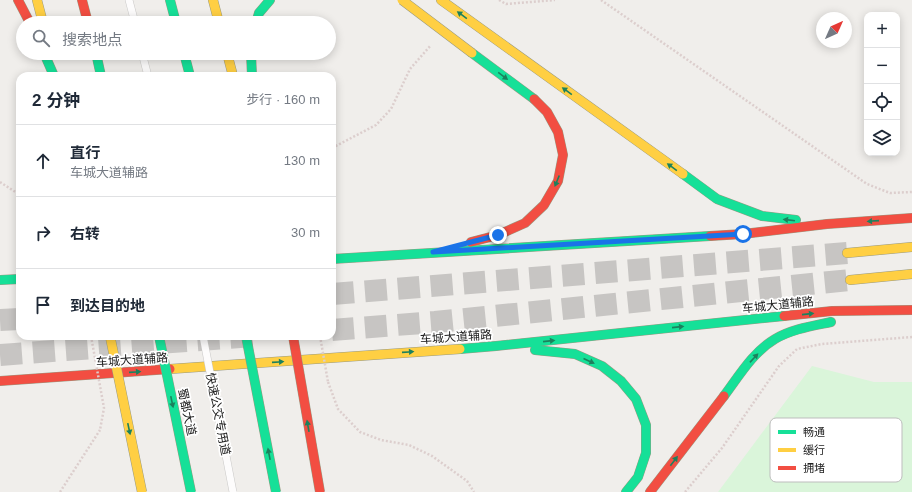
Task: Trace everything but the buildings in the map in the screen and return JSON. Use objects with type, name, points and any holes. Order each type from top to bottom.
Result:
[{"type":"main road","points":[[18,0],[26,16]]},
{"type":"main road","points":[[37,0],[40,16]]},
{"type":"main road","points":[[82,0],[86,16]]},
{"type":"main road","points":[[170,0],[174,16]]},
{"type":"main road","points":[[213,0],[217,16]]},
{"type":"main road","points":[[258,16],[270,0]]},
{"type":"main road","points":[[402,0],[535,100],[548,112],[558,132],[563,155],[558,181],[544,204],[525,223],[498,235],[433,252]]},
{"type":"main road","points":[[441,0],[717,199],[762,216],[827,224]]},
{"type":"main road","points":[[47,60],[53,72]]},
{"type":"main road","points":[[52,60],[54,72]]},
{"type":"main road","points":[[98,60],[100,72]]},
{"type":"main road","points":[[186,60],[189,72]]},
{"type":"main road","points":[[229,60],[232,72]]},
{"type":"main road","points":[[251,60],[252,72]]},
{"type":"main road","points":[[336,259],[743,234],[827,224],[912,218]]},
{"type":"main road","points":[[847,254],[912,247]]},
{"type":"main road","points":[[850,280],[912,274]]},
{"type":"main road","points":[[0,280],[16,279]]},
{"type":"main road","name":"车城大道辅路","points":[[0,381],[496,346],[832,311],[912,310]]},
{"type":"main road","points":[[650,492],[753,358],[770,343],[791,332],[816,325],[900,311]]},
{"type":"main road","points":[[111,340],[141,490]]},
{"type":"main road","name":"蜀都大道","points":[[160,340],[191,492]]},
{"type":"main road","points":[[247,340],[276,492]]},
{"type":"main road","points":[[294,340],[320,492]]},
{"type":"main road","points":[[496,346],[575,354],[602,366],[621,381],[636,399],[646,425],[646,453],[638,477],[626,492]]},
{"type":"lane","points":[[129,0],[133,16]]},
{"type":"lane","points":[[144,60],[147,72]]},
{"type":"lane","name":"快速公交专用道","points":[[204,340],[233,492]]},
{"type":"path","points":[[499,0],[506,4],[555,0]]},
{"type":"path","points":[[601,0],[867,184],[890,193],[912,192]]},
{"type":"path","points":[[336,146],[376,125],[391,109],[410,69],[431,45]]},
{"type":"path","points":[[0,182],[16,192]]},
{"type":"path","points":[[685,492],[722,448],[779,366],[798,349],[822,344],[912,337]]},
{"type":"path","points":[[60,492],[100,430],[104,408],[92,340]]},
{"type":"path","points":[[321,340],[328,382],[338,408],[360,432],[381,440],[409,444],[432,456],[467,481],[474,492]]},
{"type":"green space","points":[[812,366],[874,382],[912,382],[912,492],[718,492],[770,422],[770,482],[902,482],[902,418],[773,418]]},
{"type":"tunnel","points":[[336,294],[847,253]]},
{"type":"tunnel","points":[[336,330],[435,322],[850,280]]},
{"type":"tunnel","points":[[0,320],[16,319]]},
{"type":"tunnel","points":[[0,355],[200,340]]},
{"type":"traffic: fast","points":[[170,0],[174,16]]},
{"type":"traffic: fast","points":[[258,16],[270,0]]},
{"type":"traffic: fast","points":[[472,53],[534,99]]},
{"type":"traffic: fast","points":[[47,60],[52,72]]},
{"type":"traffic: fast","points":[[98,60],[100,72]]},
{"type":"traffic: fast","points":[[186,60],[189,72]]},
{"type":"traffic: fast","points":[[251,60],[252,72]]},
{"type":"traffic: fast","points":[[683,174],[717,199],[762,216],[796,220]]},
{"type":"traffic: fast","points":[[336,259],[710,236]]},
{"type":"traffic: fast","points":[[0,280],[16,279]]},
{"type":"traffic: fast","points":[[460,349],[784,316]]},
{"type":"traffic: fast","points":[[724,396],[753,357],[767,344],[788,333],[802,328],[831,322]]},
{"type":"traffic: fast","points":[[160,340],[191,492]]},
{"type":"traffic: fast","points":[[247,340],[276,492]]},
{"type":"traffic: fast","points":[[535,350],[575,354],[602,366],[621,381],[636,399],[646,425],[646,453],[638,477],[626,492]]},
{"type":"traffic: slow","points":[[37,0],[41,16]]},
{"type":"traffic: slow","points":[[213,0],[217,16]]},
{"type":"traffic: slow","points":[[402,0],[472,53]]},
{"type":"traffic: slow","points":[[441,0],[683,174]]},
{"type":"traffic: slow","points":[[229,60],[232,72]]},
{"type":"traffic: slow","points":[[847,253],[912,247]]},
{"type":"traffic: slow","points":[[850,280],[912,274]]},
{"type":"traffic: slow","points":[[111,340],[142,492]]},
{"type":"traffic: slow","points":[[170,369],[460,349]]},
{"type":"traffic: jam","points":[[18,0],[26,16]]},
{"type":"traffic: jam","points":[[82,0],[86,16]]},
{"type":"traffic: jam","points":[[471,242],[498,235],[525,223],[544,205],[558,181],[563,155],[558,132],[547,112],[534,99]]},
{"type":"traffic: jam","points":[[710,236],[743,234],[827,224],[912,218]]},
{"type":"traffic: jam","points":[[784,316],[832,311],[912,310]]},
{"type":"traffic: jam","points":[[294,340],[320,492]]},
{"type":"traffic: jam","points":[[0,381],[170,369]]},
{"type":"traffic: jam","points":[[650,492],[724,396]]},
{"type":"route","points":[[498,235],[433,252],[743,234]]}]
